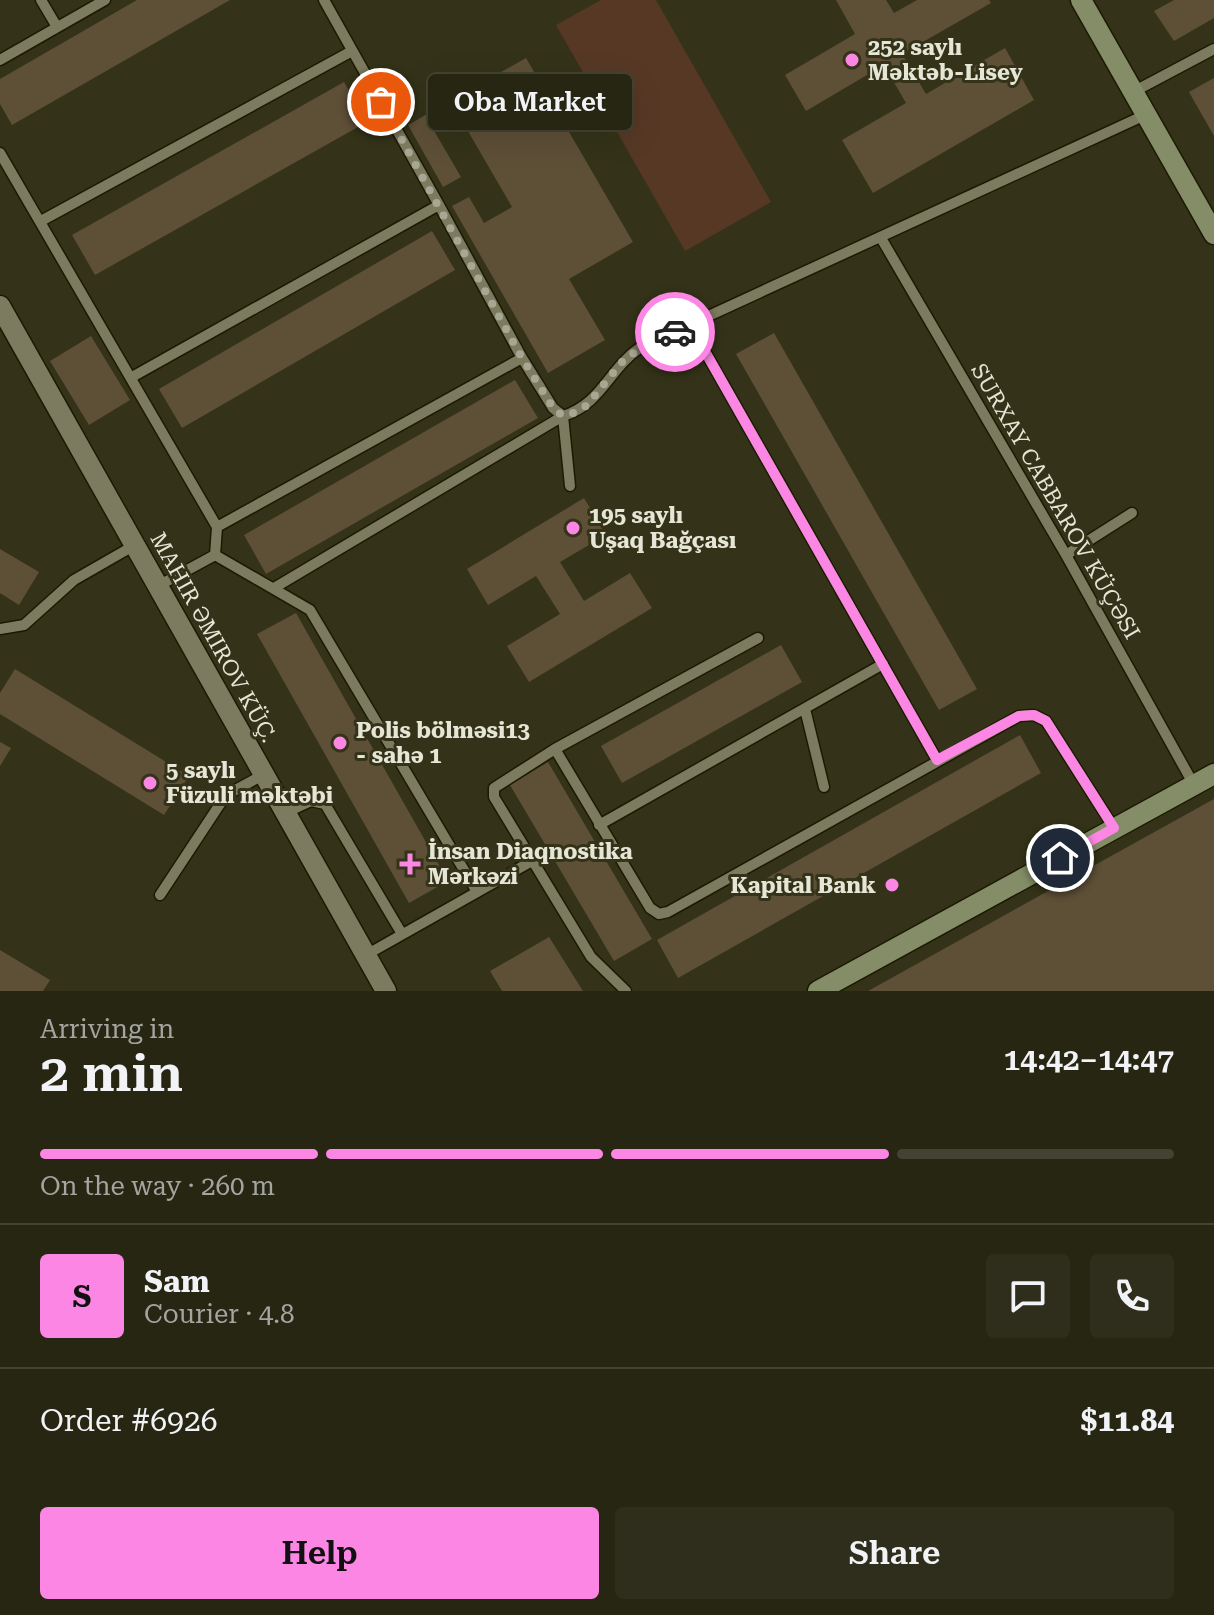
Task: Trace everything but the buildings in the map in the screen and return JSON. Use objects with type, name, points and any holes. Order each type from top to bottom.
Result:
[{"type":"street","points":[[1081,0],[1214,234]]},
{"type":"street","name":"MAHIR ƏMIROV KÜÇ.","points":[[0,306],[386,991]]},
{"type":"street","points":[[818,991],[1214,774]]},
{"type":"lane","points":[[41,0],[57,27]]},
{"type":"lane","points":[[0,60],[105,0]]},
{"type":"lane","points":[[324,0],[522,358],[553,408],[563,416],[570,486]]},
{"type":"lane","points":[[1133,92],[1214,49]]},
{"type":"lane","points":[[41,221],[352,51]]},
{"type":"lane","points":[[274,588],[563,416],[580,411],[626,357],[1145,115]]},
{"type":"lane","points":[[0,153],[217,527],[215,555]]},
{"type":"lane","points":[[132,377],[439,205]]},
{"type":"lane","name":"SURXAY CABBAROV KÜÇƏSI","points":[[881,238],[1066,555],[1194,785]]},
{"type":"lane","points":[[690,325],[937,760]]},
{"type":"lane","points":[[217,527],[522,358]]},
{"type":"lane","points":[[1066,555],[1132,513]]},
{"type":"lane","points":[[0,629],[24,625],[74,580],[135,545]]},
{"type":"lane","points":[[215,555],[310,610],[477,892]]},
{"type":"lane","points":[[158,586],[215,555]]},
{"type":"lane","points":[[626,991],[591,957],[494,797],[494,788],[555,749],[758,638]]},
{"type":"lane","points":[[599,825],[883,664]]},
{"type":"lane","points":[[805,709],[824,787]]},
{"type":"lane","points":[[555,749],[650,908],[659,914],[668,912],[1019,716],[1034,715],[1046,721],[1114,828]]},
{"type":"lane","points":[[160,895],[220,804],[230,793],[263,775]]},
{"type":"lane","points":[[285,813],[311,801],[325,804],[402,934]]},
{"type":"lane","points":[[366,955],[532,861]]},
{"type":"shaded area","points":[[601,0],[656,0],[771,202],[685,251],[556,25]]},
{"type":"way so far","points":[[381,102],[522,358],[553,408],[563,416],[580,411],[588,404],[626,357],[675,332]]},
{"type":"place","name":"252 saylı Məktəb-Lisey","points":[[852,60]]},
{"type":"place","name":"Oba Market","points":[[381,102]]},
{"type":"place","name":"195 saylı Uşaq Bağçası","points":[[573,528]]},
{"type":"place","name":"Polis bölməsi13 - sahə 1","points":[[340,743]]},
{"type":"place","name":"5 saylı Füzuli məktəbi","points":[[150,783]]},
{"type":"place","name":"İnsan Diaqnostika Mərkəzi","points":[[410,864]]},
{"type":"place","name":"Kapital Bank","points":[[892,885]]},
{"type":"route","points":[[675,332],[690,325],[937,760],[1019,716],[1034,715],[1046,721],[1114,828],[1060,858]]}]
